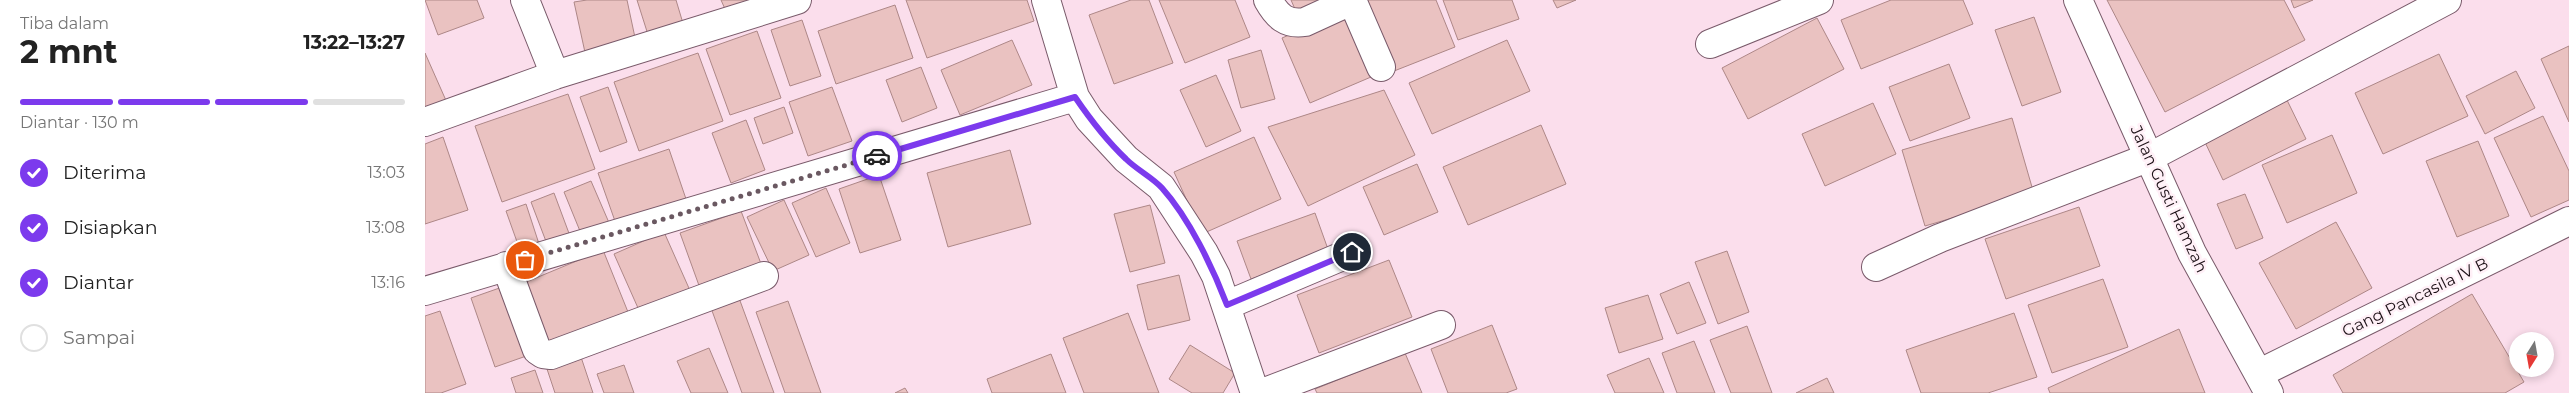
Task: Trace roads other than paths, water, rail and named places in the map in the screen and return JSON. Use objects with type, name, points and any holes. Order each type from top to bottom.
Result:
[{"type":"street","points":[[425,122],[555,76],[797,0]]},
{"type":"street","points":[[1268,0],[1283,19],[1297,23],[1305,22],[1353,0],[1381,67]]},
{"type":"street","points":[[1711,44],[1819,0]]},
{"type":"street","name":"Jalan Gusti Hamzah","points":[[2078,0],[2192,253],[2265,383]]},
{"type":"street","points":[[1877,267],[1940,238],[2150,157],[2447,0]]},
{"type":"street","points":[[1048,1],[1075,97],[1089,119],[1126,159],[1161,187],[1172,201],[1212,268],[1227,305],[1255,393]]},
{"type":"street","points":[[534,3],[555,76]]},
{"type":"street","points":[[425,291],[1075,97]]},
{"type":"street","name":"Gang Pancasila IV B","points":[[2265,383],[2569,220]]},
{"type":"street","points":[[1227,305],[1352,252]]},
{"type":"street","points":[[506,266],[537,350],[543,354],[551,355],[764,276]]},
{"type":"street","points":[[1262,393],[1441,325]]}]
